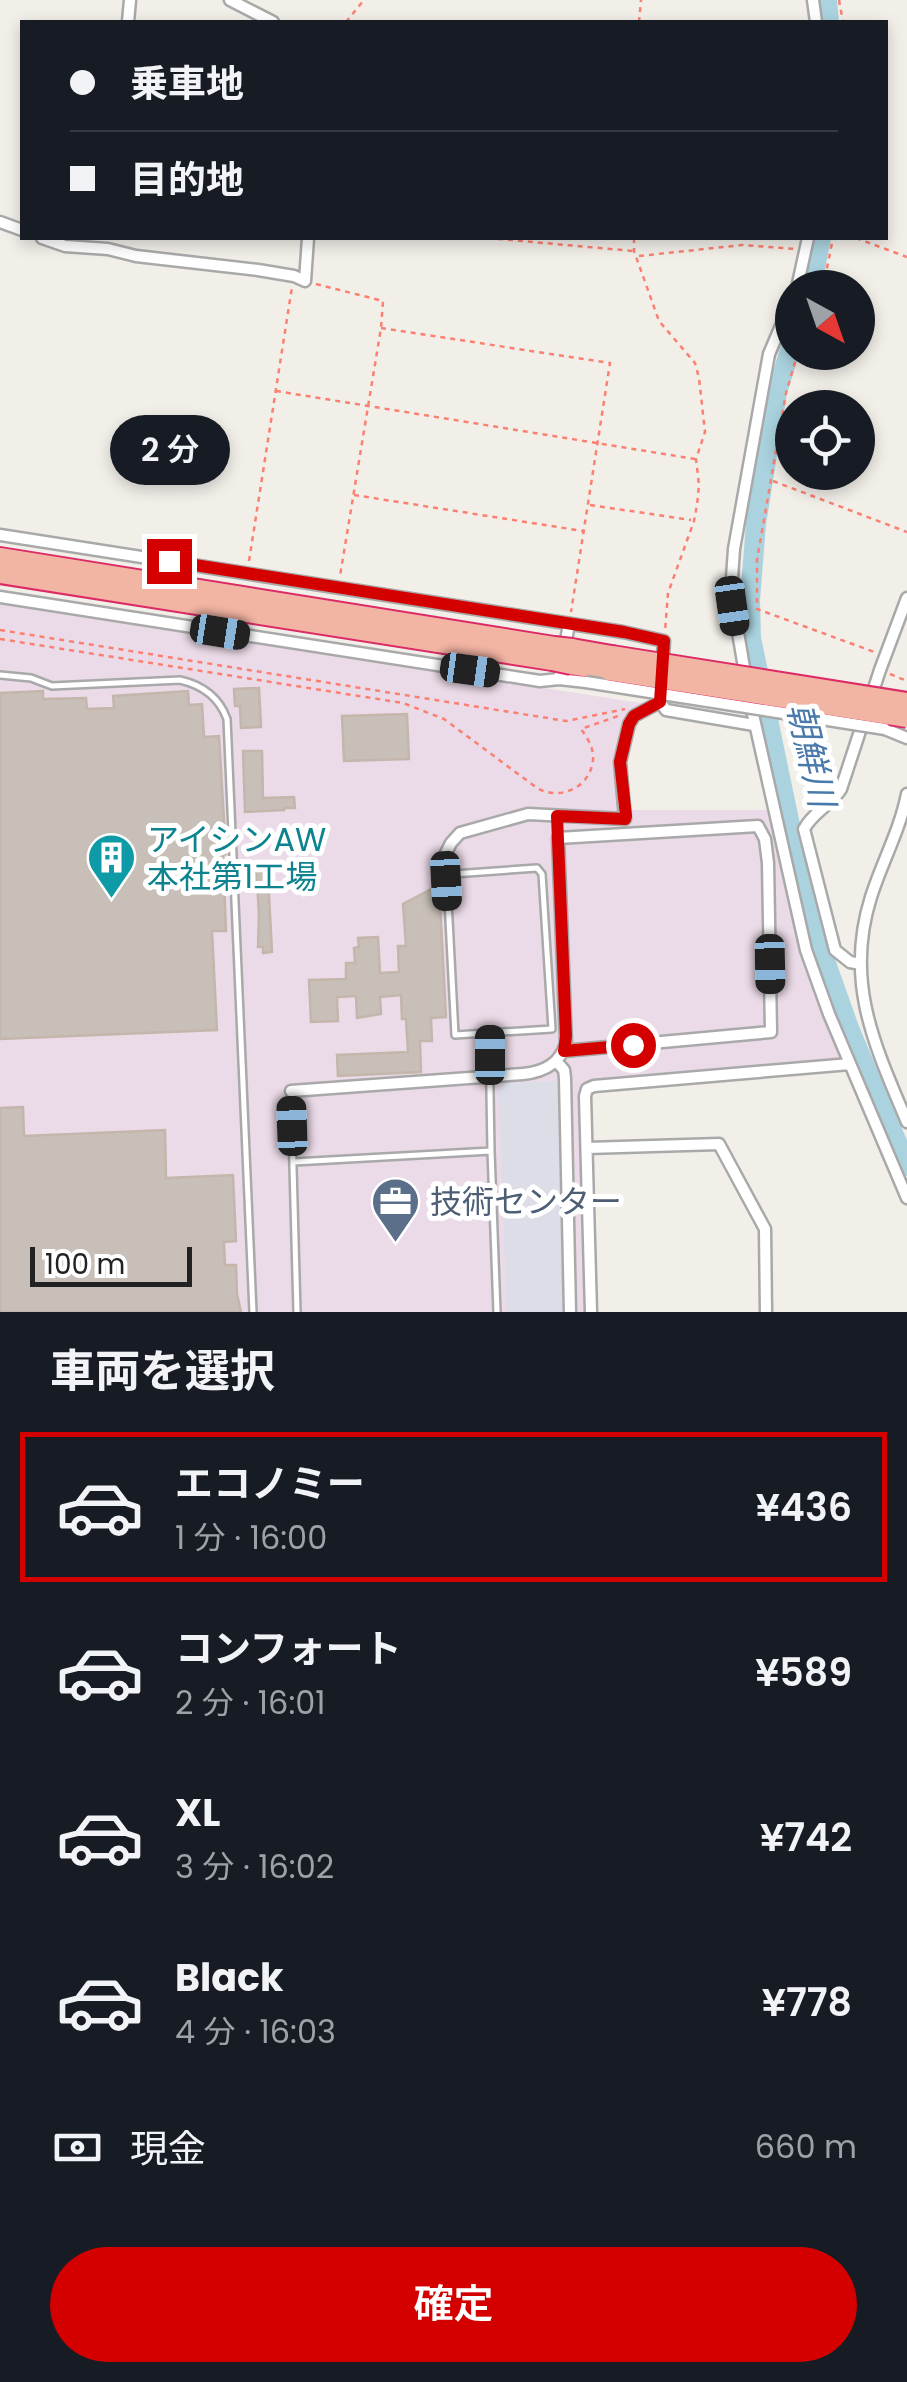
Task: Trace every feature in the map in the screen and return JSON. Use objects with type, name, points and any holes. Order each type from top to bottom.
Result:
[{"type":"highway","points":[[6,545],[562,660]]},
{"type":"highway","points":[[2,589],[907,702]]},
{"type":"highway","points":[[610,663],[907,718]]},
{"type":"street","points":[[230,0],[269,20]]},
{"type":"street","points":[[48,240],[65,246],[109,244],[136,256],[299,278],[308,240]]},
{"type":"street","points":[[801,270],[808,240]]},
{"type":"street","points":[[775,340],[769,354],[733,563],[732,606],[754,725],[806,950],[907,1198]]},
{"type":"street","points":[[6,545],[247,573],[664,641],[660,702],[666,710],[754,725]]},
{"type":"street","points":[[336,604],[338,587]]},
{"type":"street","points":[[2,589],[540,681],[562,660],[569,624]]},
{"type":"street","points":[[861,964],[850,962],[835,950],[804,829],[841,789],[907,598]]},
{"type":"street","points":[[562,660],[586,682],[885,729],[907,738]]},
{"type":"street","points":[[446,881],[444,857],[460,833],[528,814],[625,819],[620,762],[629,724],[634,716],[660,702]]},
{"type":"street","points":[[907,794],[868,909],[861,964],[872,1040],[907,1122]]},
{"type":"street","points":[[291,1091],[536,1073],[556,1062],[564,1051],[566,1036],[558,838],[758,826],[768,864],[771,1032],[564,1051]]},
{"type":"street","points":[[556,1062],[564,1070],[565,1078],[570,1312]]},
{"type":"street","points":[[590,1312],[587,1089],[850,1064]]},
{"type":"street","points":[[586,1148],[719,1144],[764,1229],[766,1312]]},
{"type":"lane","points":[[0,676],[30,678],[52,686],[180,680],[200,686],[223,709],[253,1312]]},
{"type":"lane","points":[[557,816],[558,838]]},
{"type":"lane","points":[[537,868],[542,874],[552,1029],[490,1034],[454,1035],[446,881],[453,874],[537,868]]},
{"type":"lane","points":[[490,1034],[497,1312]]},
{"type":"lane","points":[[291,1091],[297,1312]]},
{"type":"lane","points":[[294,1162],[491,1151]]},
{"type":"path","points":[[348,20],[364,0]]},
{"type":"path","points":[[508,240],[636,253],[742,244],[806,250]]},
{"type":"path","points":[[634,240],[660,321],[695,364],[705,432],[696,459],[699,485],[694,521],[668,593],[664,641]]},
{"type":"path","points":[[826,270],[832,240]]},
{"type":"path","points":[[862,240],[907,256]]},
{"type":"path","points":[[247,573],[276,391],[299,278],[383,301],[382,328],[338,587]]},
{"type":"path","points":[[382,328],[610,362],[569,624]]},
{"type":"path","points":[[793,370],[758,560],[757,609],[885,656]]},
{"type":"path","points":[[276,391],[696,459]]},
{"type":"path","points":[[771,480],[907,532]]},
{"type":"path","points":[[354,495],[584,532]]},
{"type":"path","points":[[588,505],[694,521]]},
{"type":"path","points":[[0,630],[566,720],[622,710]]},
{"type":"path","points":[[0,639],[402,702],[444,719],[537,788],[552,794],[568,792],[589,772],[593,755],[581,729],[628,713]]},
{"type":"path","points":[[880,670],[907,681]]},
{"type":"shaded area","points":[[0,603],[647,704],[626,716],[614,764],[616,810],[769,810],[798,935],[842,1056],[838,1062],[582,1083],[586,1312],[0,1312]]},
{"type":"shaded area","points":[[555,1081],[560,1088],[565,1312],[507,1312],[498,1089],[503,1083]]},
{"type":"building","points":[[259,688],[261,727],[241,728],[234,689]]},
{"type":"building","name":"アイシンAW 本社第1工場","points":[[43,691],[43,699],[86,698],[87,709],[114,708],[113,696],[188,691],[189,705],[202,704],[204,737],[219,736],[226,931],[212,931],[217,1030],[0,1039],[0,693]]},
{"type":"building","points":[[407,714],[409,759],[344,761],[342,716]]},
{"type":"building","points":[[243,751],[262,751],[263,798],[294,797],[295,808],[245,812]]},
{"type":"building","points":[[271,867],[272,876],[268,877],[272,952],[263,953],[263,947],[258,947],[256,868]]},
{"type":"building","points":[[439,885],[446,1017],[431,1018],[432,1041],[420,1041],[421,1072],[338,1076],[337,1055],[408,1052],[401,995],[380,997],[381,1014],[357,1018],[356,996],[337,997],[338,1021],[311,1022],[309,980],[346,979],[346,963],[355,963],[358,938],[378,937],[380,973],[399,972],[398,946],[406,946],[403,904]]},
{"type":"building","points":[[23,1107],[24,1136],[165,1130],[166,1178],[233,1175],[236,1241],[224,1242],[225,1265],[236,1265],[241,1312],[0,1312],[0,1108]]},
{"type":"waterway","name":"朝鮮川","points":[[827,0],[829,20]]},
{"type":"waterway","name":"朝鮮川","points":[[815,270],[821,240]]},
{"type":"waterway","name":"朝鮮川","points":[[784,370],[756,524],[751,638],[790,825],[821,949],[849,1028],[907,1166]]},
{"type":"place","name":"アイシンAW 本社第1工場","points":[[112,900]]},
{"type":"place","name":"技術センター","points":[[395,1244]]},
{"type":"route","points":[[169,561],[664,641],[660,702],[634,716],[620,762],[625,819],[557,816],[564,1051],[633,1045]]}]
